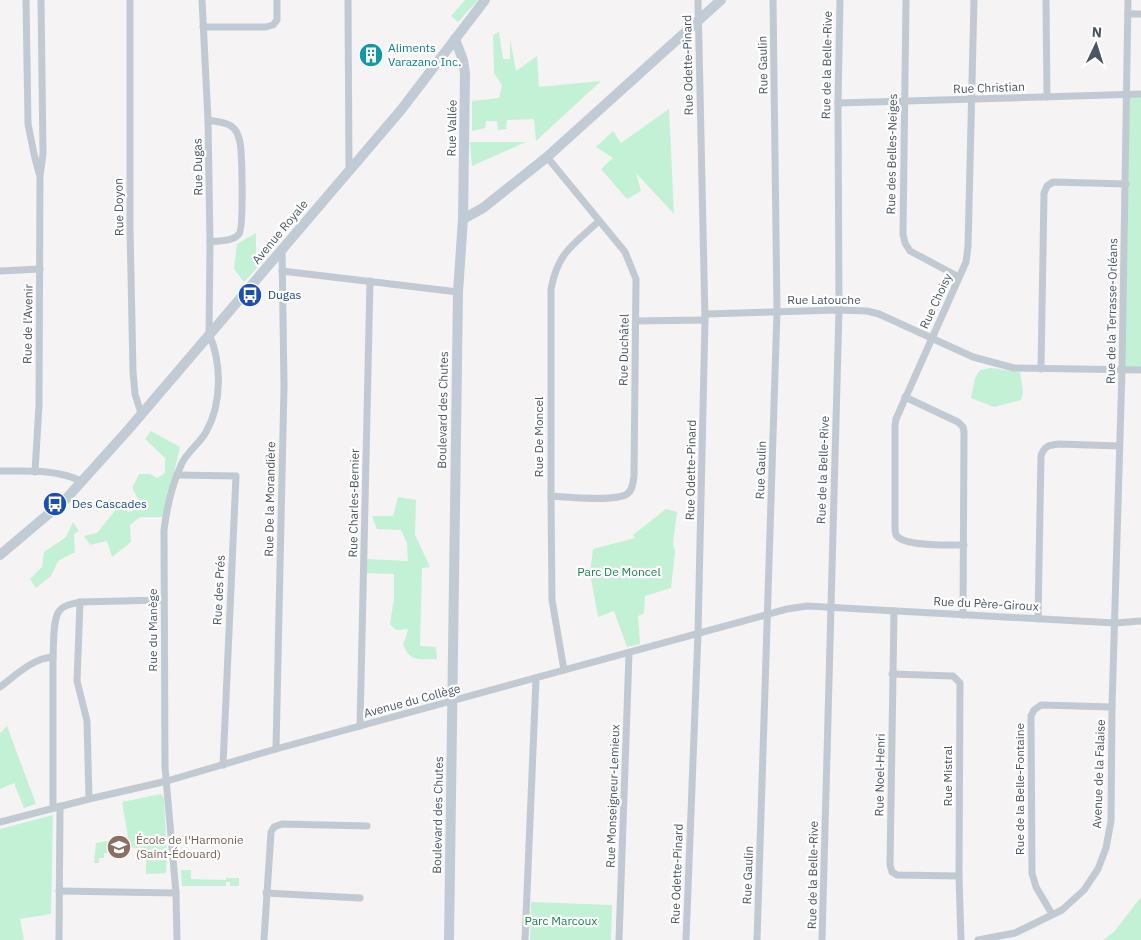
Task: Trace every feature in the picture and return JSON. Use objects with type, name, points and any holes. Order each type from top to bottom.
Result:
[{"type":"street","name":"Rue de l'Avenir","points":[[26,0],[28,124],[40,176]]},
{"type":"street","name":"Rue de l'Avenir","points":[[35,472],[39,405],[40,176],[43,154],[41,0]]},
{"type":"street","name":"Rue Doyon","points":[[130,0],[130,220],[133,372],[141,413]]},
{"type":"street","name":"Rue Dugas","points":[[202,0],[208,120],[209,334]]},
{"type":"street","points":[[203,27],[266,27],[274,25],[277,20],[277,0]]},
{"type":"street","points":[[348,0],[349,169]]},
{"type":"street","name":"Avenue Royale","points":[[0,555],[65,500],[401,110],[485,0]]},
{"type":"street","name":"Rue Odette-Pinard","points":[[686,940],[698,633],[705,317],[698,0]]},
{"type":"street","points":[[464,219],[483,208],[547,157],[721,0]]},
{"type":"street","name":"Rue Gaulin","points":[[757,940],[777,311],[773,0]]},
{"type":"street","name":"Rue de la Belle-Rive","points":[[822,940],[839,310],[838,103],[840,0]]},
{"type":"street","name":"Rue des Belles-Neiges","points":[[906,0],[904,243],[910,251],[960,277]]},
{"type":"street","name":"Rue Choisy","points":[[964,545],[910,543],[901,539],[896,534],[894,527],[895,426],[905,397],[966,262],[968,247],[974,0]]},
{"type":"street","points":[[1046,0],[1047,97]]},
{"type":"street","name":"Rue de la Terrasse-Orléans","points":[[1115,623],[1126,184],[1128,0]]},
{"type":"street","points":[[1128,14],[1141,14]]},
{"type":"street","name":"Rue Vallée","points":[[455,39],[466,74],[464,219]]},
{"type":"street","name":"Rue Christian","points":[[838,103],[1141,94]]},
{"type":"street","points":[[208,120],[229,125],[236,131],[240,141],[242,194],[241,231],[232,239],[210,242]]},
{"type":"street","name":"Rue Duchâtel","points":[[547,157],[626,252],[636,279],[634,476],[632,487],[628,493],[620,497],[550,496]]},
{"type":"street","points":[[1041,369],[1044,193],[1047,186],[1053,182],[1126,184]]},
{"type":"street","name":"Boulevard des Chutes","points":[[449,940],[458,292],[464,219]]},
{"type":"street","name":"Rue De Moncel","points":[[564,670],[552,600],[550,496],[551,289],[555,271],[562,257],[599,221]]},
{"type":"street","name":"Rue De la Morandière","points":[[276,749],[284,386],[282,250]]},
{"type":"street","points":[[0,271],[40,269]]},
{"type":"street","points":[[282,271],[458,292]]},
{"type":"street","name":"Rue Charles-Bernier","points":[[360,726],[370,281]]},
{"type":"street","name":"Rue Latouche","points":[[636,321],[777,311],[867,311],[879,314],[973,357],[1014,368],[1141,370]]},
{"type":"street","name":"Rue du Manège","points":[[177,940],[176,893],[165,766],[164,530],[168,504],[183,460],[205,434],[212,420],[218,360],[209,334]]},
{"type":"street","points":[[905,397],[963,426],[963,614]]},
{"type":"street","points":[[1038,619],[1041,456],[1043,448],[1059,444],[1119,446]]},
{"type":"street","points":[[0,471],[70,475],[81,481]]},
{"type":"street","name":"Rue des Prés","points":[[177,475],[236,476],[223,765]]},
{"type":"street","points":[[59,940],[60,891],[53,657],[55,619],[59,610],[67,605],[80,602],[164,600]]},
{"type":"street","points":[[80,602],[77,680],[87,721],[89,798]]},
{"type":"street","name":"Avenue du Collège","points":[[0,822],[89,798],[167,781],[276,749],[768,614],[807,606],[830,608]]},
{"type":"street","name":"Rue du Père-Giroux","points":[[830,608],[1115,623],[1141,621]]},
{"type":"street","name":"Rue Noel-Henri","points":[[894,611],[890,865],[892,872],[897,875],[959,876]]},
{"type":"street","name":"Avenue de la Falaise","points":[[978,940],[1015,933],[1062,910],[1084,890],[1098,870],[1106,848],[1111,821],[1115,623]]},
{"type":"street","name":"Rue Monseigneur-Lemieux","points":[[619,940],[630,653]]},
{"type":"street","points":[[0,687],[43,657],[53,657]]},
{"type":"street","name":"Rue Mistral","points":[[892,674],[952,676],[958,679],[960,683],[959,876],[961,940]]},
{"type":"street","points":[[525,940],[536,679]]},
{"type":"street","name":"Rue de la Belle-Fontaine","points":[[1052,914],[1036,887],[1030,860],[1031,716],[1034,710],[1041,705],[1112,707]]},
{"type":"street","points":[[264,940],[271,832],[274,827],[282,824],[367,826]]},
{"type":"street","points":[[60,891],[176,893]]},
{"type":"street","points":[[266,893],[360,898]]},
{"type":"green space","points":[[465,0],[478,0],[458,22],[451,16]]},
{"type":"green space","points":[[499,32],[503,59],[510,59],[510,39],[516,71],[537,56],[539,87],[601,81],[536,141],[534,119],[507,120],[506,129],[498,130],[497,121],[486,121],[485,128],[472,131],[472,101],[499,98],[502,85],[494,73],[493,35]]},
{"type":"green space","points":[[1141,94],[1141,370],[1122,370],[1126,95]]},
{"type":"green space","points":[[669,109],[674,214],[636,173],[641,191],[627,199],[601,169],[613,158],[596,147],[613,131],[621,143]]},
{"type":"green space","points":[[470,142],[526,142],[472,166]]},
{"type":"green space","points":[[256,233],[256,256],[264,260],[244,282],[234,269],[237,244]]},
{"type":"green space","points":[[991,368],[1020,372],[1023,392],[1021,400],[994,407],[971,398],[975,378],[980,370]]},
{"type":"green space","points":[[151,431],[180,447],[164,517],[140,517],[130,525],[131,542],[112,557],[107,541],[90,545],[84,536],[97,533],[122,502],[128,512],[143,507],[132,488],[139,474],[150,474],[157,478],[165,473],[165,458],[145,439]]},
{"type":"green space","points":[[398,497],[416,500],[415,535],[430,567],[422,568],[420,646],[436,647],[437,659],[416,659],[412,657],[403,644],[408,629],[396,630],[390,624],[394,599],[394,574],[364,573],[366,559],[408,561],[407,543],[401,530],[377,529],[372,516],[393,516]]},
{"type":"green space","name":"Parc De Moncel","points":[[666,509],[677,512],[673,543],[675,552],[671,588],[645,596],[644,613],[638,616],[640,644],[627,647],[614,611],[598,617],[590,573],[593,549],[635,538],[633,535]]},
{"type":"green space","points":[[73,522],[79,531],[74,534],[75,552],[58,561],[51,576],[36,588],[30,579],[42,567],[44,552],[66,537]]},
{"type":"green space","points":[[7,726],[36,804],[24,808],[14,783],[0,789],[0,733]]},
{"type":"green space","points":[[161,794],[164,798],[166,873],[146,874],[146,848],[116,847],[116,853],[104,853],[104,858],[99,858],[99,863],[94,863],[96,843],[128,837],[122,802]]},
{"type":"green space","points":[[53,815],[51,914],[20,919],[24,940],[0,940],[0,829]]},
{"type":"green space","points":[[181,870],[191,870],[191,879],[226,880],[226,878],[239,878],[239,886],[230,886],[230,882],[226,882],[226,886],[182,886]]},
{"type":"green space","points":[[1141,897],[1141,940],[1103,940],[1114,932]]},
{"type":"green space","name":"Parc Marcoux","points":[[531,902],[612,905],[611,940],[530,940]]},
{"type":"place","name":"Aliments Varazano Inc.","points":[[371,55]]},
{"type":"place","name":"Dugas","points":[[250,295]]},
{"type":"place","name":"Des Cascades","points":[[55,504]]},
{"type":"place","name":"École de l'Harmonie (Saint-Édouard)","points":[[119,847]]}]
